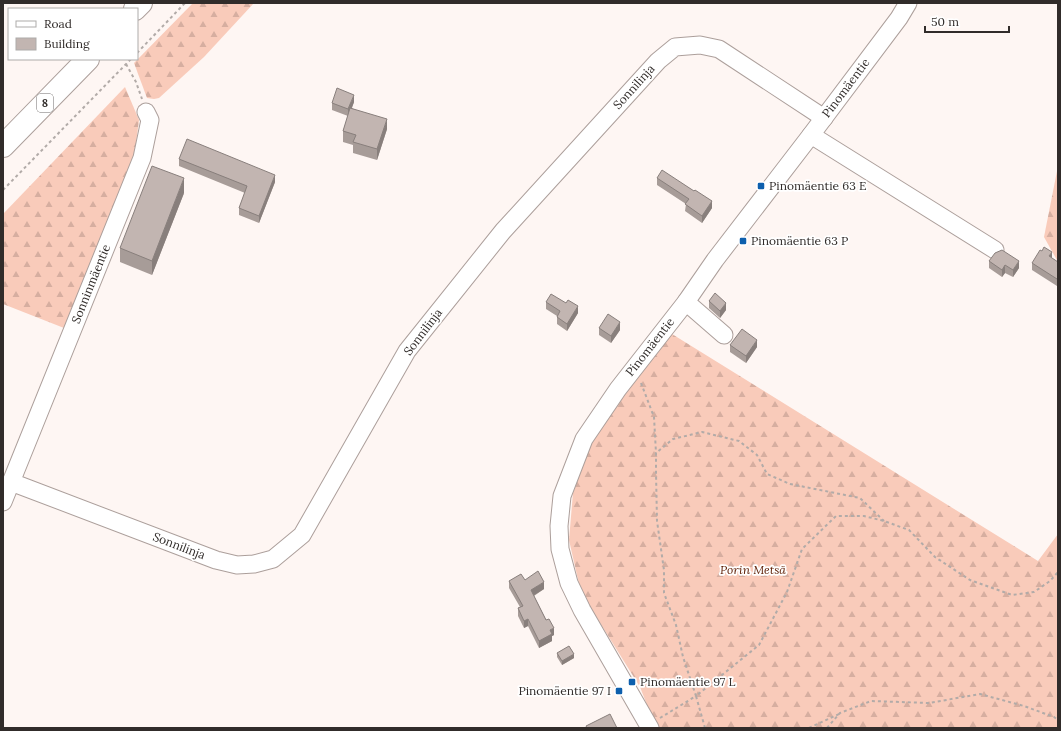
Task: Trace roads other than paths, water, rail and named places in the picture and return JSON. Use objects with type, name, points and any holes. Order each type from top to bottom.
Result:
[{"type":"highway","name":"8","points":[[3,146],[87,60]]},
{"type":"street","name":"Pinomäentie","points":[[649,727],[582,610],[569,584],[560,549],[559,526],[562,496],[584,439],[637,363],[686,302],[715,260],[824,118],[899,18],[908,3]]},
{"type":"street","name":"Sonnilinja","points":[[11,482],[216,560],[237,565],[254,564],[273,559],[302,535],[412,345],[503,231],[658,61],[675,47],[700,45],[719,49],[770,80],[824,118]]},
{"type":"street","name":"Sonninmäentie","points":[[3,502],[142,158],[150,120],[146,112]]},
{"type":"street","points":[[811,135],[995,250]]},
{"type":"street","points":[[686,302],[724,335]]},
{"type":"place","name":"Pinomäentie 63 E","points":[[761,186]]},
{"type":"place","name":"Pinomäentie 63 P","points":[[743,241]]},
{"type":"place","name":"Pinomäentie 97 L","points":[[632,682]]},
{"type":"place","name":"Pinomäentie 97 I","points":[[619,691]]},
{"type":"park label","name":"Porin Metsä","points":[[753,570]]}]
